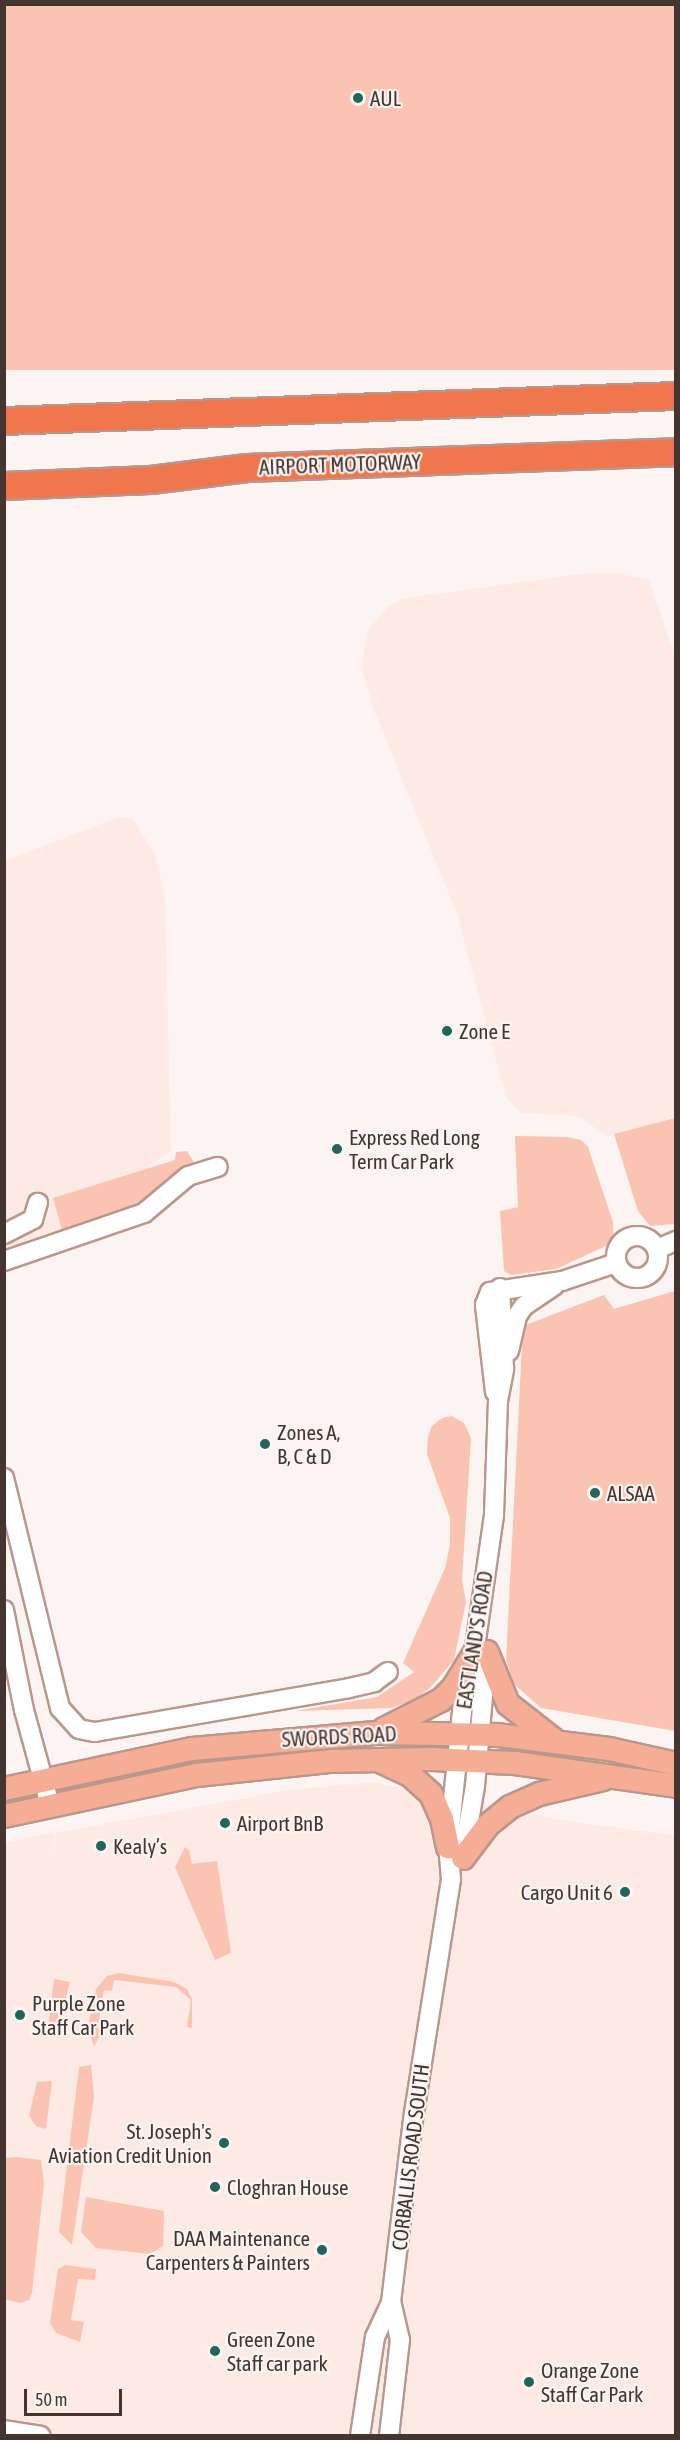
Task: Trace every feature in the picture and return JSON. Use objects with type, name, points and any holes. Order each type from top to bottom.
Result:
[{"type":"highway","points":[[4,421],[675,396]]},
{"type":"highway","points":[[4,415],[123,416]]},
{"type":"highway","name":"AIRPORT MOTORWAY","points":[[4,486],[150,480],[247,468],[675,452]]},
{"type":"highway","points":[[4,475],[247,468]]},
{"type":"main road","points":[[375,1733],[441,1700],[481,1653],[508,1704],[555,1741]]},
{"type":"main road","name":"SWORDS ROAD","points":[[4,1789],[42,1778],[192,1749],[375,1733],[470,1734],[555,1741],[675,1764]]},
{"type":"main road","points":[[375,1759],[424,1785],[439,1809],[455,1853],[510,1807],[539,1794],[616,1776]]},
{"type":"main road","name":"SWORDS ROAD","points":[[4,1816],[206,1773],[375,1759],[468,1761],[616,1776],[675,1786]]},
{"type":"street","points":[[4,1261],[144,1213],[188,1176],[218,1167]]},
{"type":"street","points":[[4,1234],[33,1219],[38,1203]]},
{"type":"street","points":[[642,1236],[657,1249],[655,1269],[644,1278],[629,1278],[616,1263],[617,1248],[627,1238],[642,1236]]},
{"type":"street","points":[[657,1249],[675,1241]]},
{"type":"street","name":"EASTLAND'S ROAD","points":[[498,1401],[485,1305],[490,1292],[500,1288],[561,1281],[616,1263]]},
{"type":"street","name":"EASTLAND'S ROAD","points":[[470,1734],[464,1691],[481,1653],[489,1546],[494,1515],[498,1401],[504,1369],[517,1316],[533,1298],[561,1281]]},
{"type":"street","name":"EASTLAND'S ROAD","points":[[500,1288],[504,1369]]},
{"type":"street","points":[[4,1478],[60,1708],[79,1729],[95,1732],[349,1688],[374,1682],[388,1672]]},
{"type":"street","points":[[4,1610],[50,1805]]},
{"type":"street","name":"CORBALLIS ROAD SOUTH","points":[[388,2433],[400,2340],[391,2302],[414,2113],[455,1853],[470,1734]]},
{"type":"street","points":[[360,2436],[375,2337],[391,2302]]},
{"type":"street","points":[[4,2430],[41,2436]]},
{"type":"shaded area","name":"AUL","points":[[4,5],[675,5],[675,370],[4,370]]},
{"type":"shaded area","points":[[617,573],[649,580],[676,659],[675,1118],[607,1136],[578,1116],[521,1113],[506,1097],[457,914],[373,707],[361,666],[369,629],[387,608],[402,599],[580,574]]},
{"type":"shaded area","points":[[119,817],[133,819],[155,854],[165,898],[171,1151],[150,1165],[141,1206],[5,1248],[5,861]]},
{"type":"shaded area","points":[[675,1118],[675,1224],[650,1226],[638,1211],[614,1134]]},
{"type":"shaded area","points":[[515,1136],[568,1137],[581,1140],[588,1147],[613,1222],[613,1236],[608,1245],[556,1269],[511,1275],[504,1271],[500,1211],[518,1207]]},
{"type":"shaded area","points":[[187,1151],[197,1167],[151,1202],[62,1230],[53,1198],[175,1160],[176,1152]]},
{"type":"shaded area","name":"ALSAA","points":[[675,1291],[675,1731],[541,1708],[514,1684],[506,1660],[523,1326],[604,1295],[614,1309]]},
{"type":"shaded area","points":[[452,1416],[464,1423],[471,1438],[462,1580],[466,1602],[454,1660],[430,1688],[414,1700],[391,1708],[295,1711],[377,1697],[414,1672],[403,1663],[445,1568],[450,1545],[450,1518],[427,1454],[428,1436],[432,1426],[442,1418]]},
{"type":"shaded area","points":[[373,1782],[373,1785],[374,1782],[578,1823],[675,1835],[675,2435],[5,2435],[4,1843],[54,1832],[55,1873],[55,1833],[288,1790]]},
{"type":"shaded area","points":[[185,1847],[189,1850],[192,1864],[217,1861],[231,1953],[215,1960],[175,1867]]},
{"type":"shaded area","points":[[119,1973],[174,1982],[187,1989],[192,1999],[192,2028],[187,2027],[191,2000],[176,1987],[114,1980],[112,1991],[104,1990],[99,2020],[106,2023],[94,2047],[88,2026],[96,1989],[107,1976]]},
{"type":"shaded area","points":[[54,1979],[70,1982],[57,2031],[48,2028]]},
{"type":"shaded area","points":[[91,2065],[94,2097],[72,2245],[59,2232],[79,2067]]},
{"type":"shaded area","points":[[52,2081],[46,2129],[36,2126],[29,2116],[37,2082]]},
{"type":"shaded area","points":[[5,2158],[41,2160],[44,2183],[32,2293],[29,2300],[20,2303],[4,2299]]},
{"type":"shaded area","points":[[86,2197],[164,2211],[163,2246],[150,2254],[96,2248],[81,2232]]},
{"type":"shaded area","points":[[65,2265],[96,2269],[95,2280],[78,2279],[71,2320],[84,2322],[80,2342],[56,2333],[50,2323],[58,2269]]},
{"type":"place","name":"AUL","points":[[358,98]]},
{"type":"place","name":"Zone E","points":[[447,1031]]},
{"type":"place","name":"Express Red Long Term Car Park","points":[[337,1149]]},
{"type":"place","name":"Zones A, B, C & D","points":[[265,1444]]},
{"type":"place","name":"ALSAA","points":[[595,1493]]},
{"type":"place","name":"Airport BnB","points":[[225,1823]]},
{"type":"place","name":"Kealy’s","points":[[101,1846]]},
{"type":"place","name":"Cargo Unit 6","points":[[625,1892]]},
{"type":"place","name":"Purple Zone Staff Car Park","points":[[20,2015]]},
{"type":"place","name":"St. Joseph's Aviation Credit Union","points":[[224,2143]]},
{"type":"place","name":"Cloghran House","points":[[215,2187]]},
{"type":"place","name":"DAA Maintenance Carpenters & Painters","points":[[322,2250]]},
{"type":"place","name":"Green Zone Staff car park","points":[[215,2351]]},
{"type":"place","name":"Orange Zone Staff Car Park","points":[[529,2382]]}]
